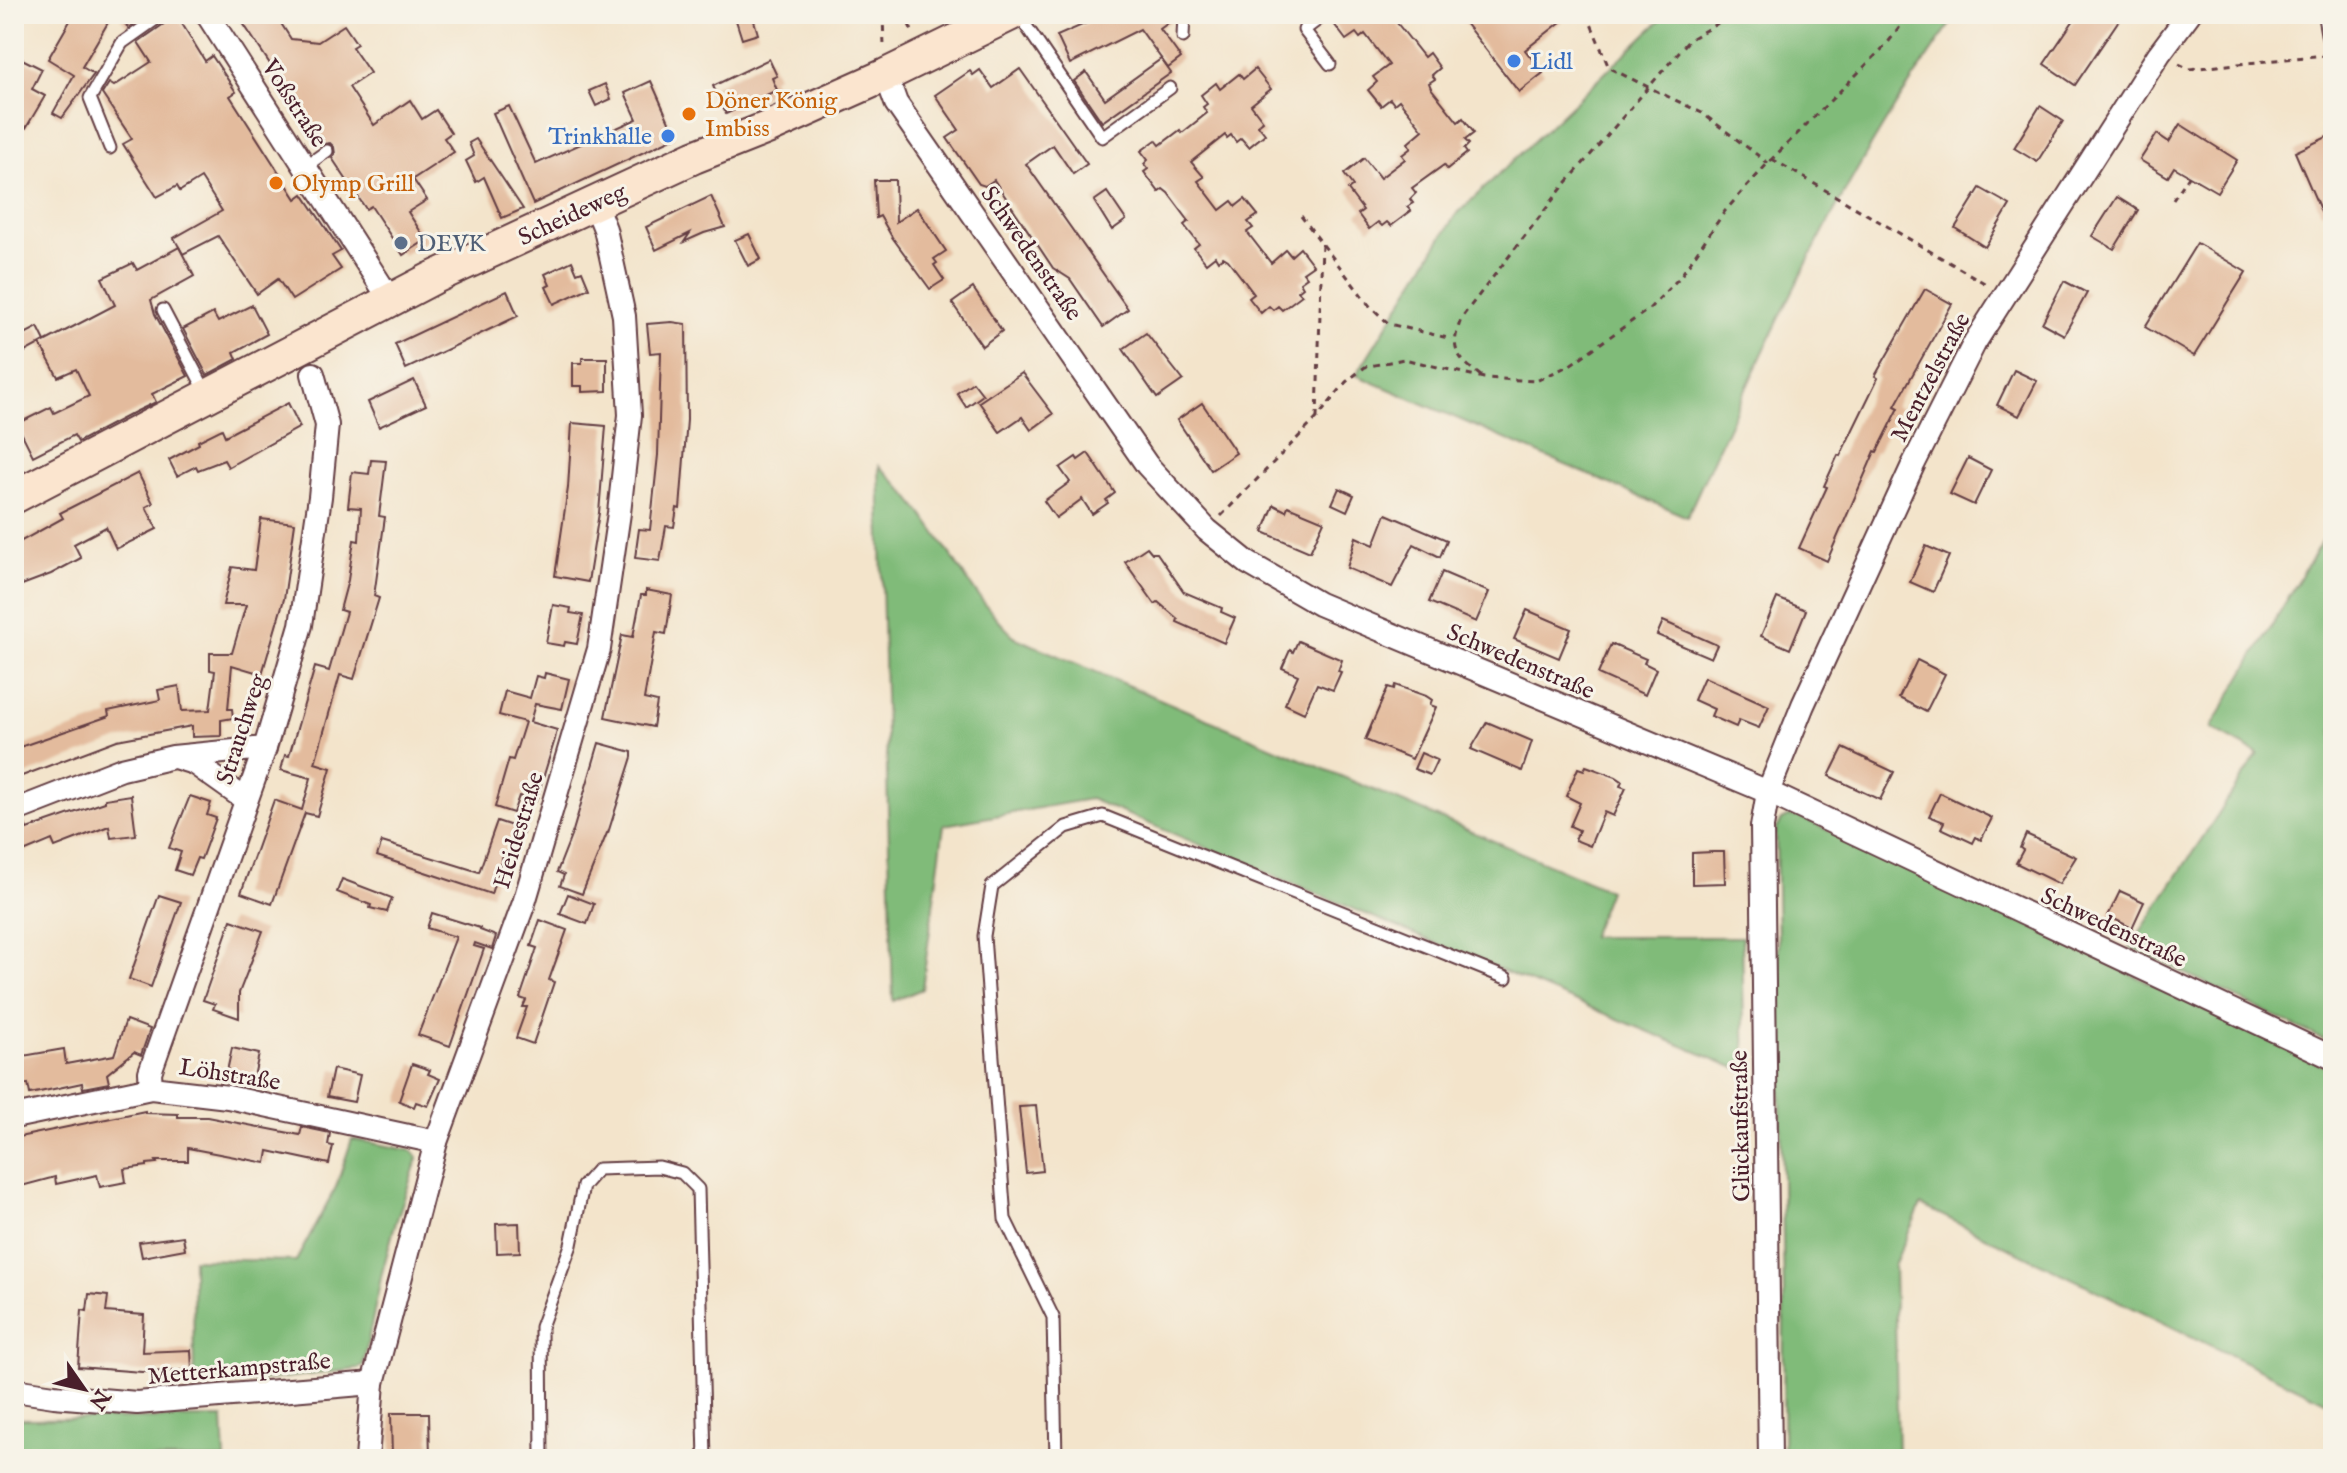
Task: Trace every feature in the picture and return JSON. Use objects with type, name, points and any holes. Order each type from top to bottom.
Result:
[{"type":"street","name":"Voßstraße","points":[[207,14],[391,301]]},
{"type":"street","name":"Scheideweg","points":[[14,497],[433,278],[694,157],[874,80],[1011,14]]},
{"type":"street","name":"Mentzelstraße","points":[[1768,792],[1803,705],[1914,463],[1975,342],[2159,54],[2189,14]]},
{"type":"street","points":[[2329,14],[2333,36]]},
{"type":"street","name":"Schwedenstraße","points":[[874,80],[896,103],[1147,465],[1207,530],[1248,563],[1319,604],[1768,792],[2333,1058]]},
{"type":"street","name":"Heidestraße","points":[[367,1459],[373,1383],[436,1142],[524,903],[599,649],[630,415],[624,316],[605,229],[595,204]]},
{"type":"street","name":"Strauchweg","points":[[151,1088],[150,1072],[265,748],[301,625],[327,425],[313,374]]},
{"type":"street","points":[[14,811],[122,769],[173,757],[265,748]]},
{"type":"street","points":[[173,757],[194,763],[246,800]]},
{"type":"street","name":"Glückaufstraße","points":[[1768,792],[1762,827],[1770,1459]]},
{"type":"street","name":"Löhstraße","points":[[14,1117],[151,1088],[228,1097],[436,1142]]},
{"type":"street","name":"Metterkampstraße","points":[[14,1390],[137,1403],[373,1383]]},
{"type":"lane","points":[[110,148],[90,98],[122,43],[163,14]]},
{"type":"lane","points":[[1018,14],[1102,137],[1170,88]]},
{"type":"lane","points":[[1183,37],[1184,14]]},
{"type":"lane","points":[[1317,14],[1320,18],[1304,30],[1330,64]]},
{"type":"lane","points":[[306,166],[327,151]]},
{"type":"lane","points":[[163,310],[208,396]]},
{"type":"lane","points":[[1056,1459],[1053,1317],[1005,1219],[984,936],[992,886],[1066,827],[1103,816],[1506,978]]},
{"type":"lane","points":[[542,1459],[541,1327],[571,1245],[583,1186],[598,1169],[659,1167],[682,1173],[698,1189],[705,1459]]},
{"type":"path","points":[[874,80],[883,14]]},
{"type":"path","points":[[1587,14],[1609,68],[1702,113],[1768,163]]},
{"type":"path","points":[[1484,378],[1459,360],[1453,339],[1462,317],[1562,188],[1690,39],[1734,14]]},
{"type":"path","points":[[1207,530],[1317,418],[1346,382],[1365,367],[1404,359],[1484,378],[1536,381],[1570,365],[1649,309],[1680,277],[1725,211],[1768,163],[1886,45],[1910,14]]},
{"type":"path","points":[[2159,54],[2189,69],[2333,54]]},
{"type":"path","points":[[1772,159],[2006,295]]},
{"type":"path","points":[[2173,200],[2189,176]]},
{"type":"path","points":[[1301,216],[1369,305],[1389,324],[1453,339]]},
{"type":"path","points":[[1317,418],[1322,242]]},
{"type":"green space","points":[[1667,14],[1957,14],[1896,105],[1838,205],[1785,307],[1687,517],[1356,375],[1455,216]]},
{"type":"green space","points":[[879,466],[916,506],[980,597],[1016,638],[1609,890],[1591,937],[1742,937],[1745,1072],[1090,799],[944,825],[922,989],[893,1001]]},
{"type":"green space","points":[[2333,522],[2333,1044],[2130,947],[2258,754],[2211,728]]},
{"type":"green space","points":[[1790,816],[1800,817],[2333,1070],[2333,1405],[1921,1205],[1894,1265],[1898,1459],[1783,1459],[1784,1297],[1776,830],[1782,820]]},
{"type":"green space","points":[[352,1139],[413,1151],[418,1157],[382,1273],[363,1365],[358,1369],[194,1389],[193,1259],[296,1261],[336,1187]]},
{"type":"green space","points":[[223,1418],[225,1459],[14,1459],[14,1419]]},
{"type":"building","points":[[74,14],[113,14],[82,67],[94,74],[62,118],[53,113],[74,75],[48,59]]},
{"type":"building","points":[[118,14],[148,14],[128,28]]},
{"type":"building","points":[[171,14],[176,14],[205,61],[212,56],[236,92],[230,96],[296,199],[303,194],[341,251],[332,256],[341,269],[292,300],[278,279],[257,294],[218,236],[183,254],[174,238],[222,211],[201,178],[180,191],[177,186],[157,197],[123,144],[132,139],[102,94],[109,83],[114,86],[151,62],[138,42],[168,21]]},
{"type":"building","points":[[237,14],[275,14],[291,39],[318,42],[344,25],[357,44],[352,47],[370,73],[349,87],[374,125],[410,100],[422,119],[436,110],[451,133],[444,138],[454,152],[413,179],[427,200],[408,212],[426,240],[403,255],[371,206],[366,209],[332,158],[334,147],[330,143],[323,144]]},
{"type":"building","points":[[734,14],[752,14],[758,34],[742,39]]},
{"type":"building","points":[[1098,14],[1176,14],[1160,29],[1181,58],[1168,68],[1140,29],[1070,64],[1057,36],[1087,23],[1086,19]]},
{"type":"building","points":[[1347,14],[1408,14],[1397,23],[1424,57],[1429,53],[1440,68],[1432,75],[1435,79],[1429,83],[1431,88],[1458,122],[1463,118],[1474,133],[1465,140],[1469,144],[1464,149],[1467,153],[1447,169],[1444,165],[1412,188],[1416,193],[1410,199],[1413,203],[1407,207],[1411,211],[1391,226],[1387,222],[1382,226],[1378,222],[1369,229],[1358,214],[1363,210],[1348,190],[1353,186],[1344,174],[1364,158],[1380,178],[1405,159],[1402,155],[1411,148],[1408,143],[1423,130],[1399,100],[1394,104],[1390,99],[1381,106],[1368,90],[1377,82],[1373,77],[1389,65],[1365,34],[1360,38],[1356,33],[1346,40],[1334,24]]},
{"type":"building","name":"Lidl","points":[[1458,14],[1571,14],[1525,50],[1543,73],[1519,92]]},
{"type":"building","points":[[2078,14],[2123,14],[2075,85],[2044,64]]},
{"type":"building","points":[[14,55],[42,69],[32,89],[45,96],[26,128],[14,121]]},
{"type":"building","points":[[769,59],[777,76],[772,78],[777,90],[726,114],[713,86]]},
{"type":"building","points":[[1161,59],[1171,73],[1102,122],[1074,81],[1086,72],[1105,99]]},
{"type":"building","points":[[1020,69],[1087,164],[1073,174],[1053,145],[1026,164],[1128,309],[1103,327],[1070,279],[1053,268],[994,180],[985,186],[979,184],[947,138],[959,130],[935,95],[970,71],[973,75],[980,70],[993,88]]},
{"type":"building","points":[[1255,69],[1271,89],[1251,105],[1263,121],[1258,125],[1265,134],[1249,147],[1241,138],[1236,142],[1231,135],[1227,138],[1225,135],[1191,162],[1204,177],[1198,181],[1220,210],[1232,201],[1236,206],[1245,199],[1258,215],[1248,222],[1253,228],[1247,232],[1271,263],[1286,250],[1291,256],[1300,248],[1313,265],[1303,272],[1307,277],[1300,282],[1303,287],[1298,291],[1302,295],[1282,310],[1278,306],[1273,310],[1269,306],[1261,313],[1249,298],[1254,294],[1228,260],[1223,257],[1218,261],[1215,256],[1206,263],[1194,248],[1199,244],[1184,225],[1189,221],[1168,193],[1163,189],[1159,192],[1144,172],[1148,169],[1144,164],[1148,160],[1141,151],[1156,140],[1160,145],[1180,130],[1182,133],[1207,113],[1203,107],[1207,104],[1201,95],[1216,83],[1220,89],[1239,74],[1243,79]]},
{"type":"building","points":[[651,81],[674,138],[533,204],[493,113],[509,106],[536,164],[637,119],[625,93]]},
{"type":"building","points":[[605,84],[611,99],[596,106],[589,91]]},
{"type":"building","points":[[2040,106],[2063,121],[2037,162],[2014,148]]},
{"type":"building","points":[[2180,124],[2237,160],[2217,192],[2174,167],[2168,177],[2140,160],[2157,134],[2169,142]]},
{"type":"building","points":[[2333,134],[2333,207],[2321,212],[2295,152]]},
{"type":"building","points":[[476,139],[523,209],[502,218],[484,177],[476,182],[466,161],[474,156],[469,143]]},
{"type":"building","points":[[874,180],[895,180],[896,222],[917,208],[946,251],[934,259],[937,263],[934,265],[944,280],[930,289],[880,216],[876,218]]},
{"type":"building","points":[[1980,188],[2010,205],[1985,247],[1955,228]]},
{"type":"building","points":[[1107,192],[1126,220],[1112,230],[1094,201]]},
{"type":"building","points":[[711,196],[725,227],[684,242],[690,233],[656,250],[646,227]]},
{"type":"building","points":[[2117,197],[2138,210],[2114,249],[2092,236]]},
{"type":"building","points":[[749,234],[761,259],[748,266],[735,240]]},
{"type":"building","points":[[2197,243],[2246,272],[2194,356],[2145,327]]},
{"type":"building","points":[[179,247],[194,276],[151,300],[155,314],[188,376],[152,394],[156,402],[78,442],[74,435],[33,456],[17,424],[51,407],[54,413],[89,396],[76,369],[58,377],[40,344],[115,305],[102,278],[133,263],[137,270]]},
{"type":"building","points":[[572,261],[577,273],[582,271],[589,288],[554,304],[546,287],[550,285],[545,274]]},
{"type":"building","points":[[2064,281],[2087,293],[2064,335],[2042,323]]},
{"type":"building","points":[[973,288],[1002,331],[982,346],[952,303]]},
{"type":"building","points":[[1925,289],[1952,304],[1895,406],[1899,408],[1875,451],[1827,561],[1799,548],[1838,455],[1878,378],[1875,376]]},
{"type":"building","points":[[507,291],[518,316],[406,369],[395,344]]},
{"type":"building","points":[[252,305],[267,334],[234,352],[237,359],[207,375],[183,329],[213,313],[218,322]]},
{"type":"building","points":[[647,324],[686,324],[687,420],[680,509],[677,508],[674,527],[666,526],[660,561],[635,558],[639,529],[650,530],[658,455],[661,352],[650,353]]},
{"type":"building","points":[[38,327],[45,341],[23,353],[15,339]]},
{"type":"building","points":[[1146,333],[1183,380],[1157,398],[1123,349]]},
{"type":"building","points":[[582,358],[607,358],[607,391],[582,392],[582,386],[573,386],[573,363],[582,363]]},
{"type":"building","points":[[2014,370],[2037,381],[2019,416],[1997,405]]},
{"type":"building","points":[[1022,373],[1053,414],[1031,430],[1022,417],[1000,432],[979,402]]},
{"type":"building","points":[[414,380],[426,405],[379,427],[368,402]]},
{"type":"building","points":[[973,382],[983,395],[966,407],[957,393]]},
{"type":"building","points":[[288,403],[300,427],[228,467],[224,460],[198,470],[196,466],[177,476],[169,460],[222,429],[225,436]]},
{"type":"building","points":[[1202,403],[1236,453],[1211,470],[1177,420]]},
{"type":"building","points":[[572,423],[606,426],[599,513],[588,582],[555,576],[568,488]]},
{"type":"building","points":[[1088,453],[1115,493],[1106,500],[1108,503],[1092,514],[1082,499],[1056,518],[1044,501],[1070,482],[1060,468]]},
{"type":"building","points":[[1968,458],[1991,470],[1974,505],[1950,494]]},
{"type":"building","points":[[371,460],[386,461],[379,516],[385,517],[374,596],[379,598],[354,679],[340,675],[315,763],[331,768],[317,816],[305,813],[272,904],[241,893],[274,800],[302,810],[311,778],[281,770],[285,755],[289,756],[315,667],[329,671],[346,612],[340,610],[354,540],[359,541],[361,508],[348,507],[352,472],[369,474]]},
{"type":"building","points":[[138,473],[153,503],[146,507],[157,529],[116,549],[106,527],[74,544],[81,558],[14,588],[14,545],[63,518],[60,513]]},
{"type":"building","points":[[1339,488],[1354,495],[1347,511],[1332,504]]},
{"type":"building","points":[[1274,505],[1286,511],[1288,506],[1324,521],[1310,552],[1263,532]]},
{"type":"building","points":[[1386,514],[1447,540],[1440,557],[1414,544],[1392,587],[1347,568],[1356,537],[1374,545]]},
{"type":"building","points":[[261,519],[295,523],[284,599],[262,674],[232,665],[228,709],[232,709],[233,718],[221,720],[221,736],[192,737],[192,726],[117,740],[14,779],[14,749],[109,716],[108,711],[160,700],[158,690],[179,686],[182,711],[210,710],[215,671],[210,670],[210,653],[232,653],[246,605],[223,605],[232,567],[254,570]]},
{"type":"building","points":[[1926,546],[1949,556],[1933,592],[1910,582]]},
{"type":"building","points":[[1147,547],[1152,553],[1157,553],[1184,592],[1222,608],[1221,612],[1235,618],[1224,643],[1177,622],[1178,619],[1158,602],[1155,604],[1125,562]]},
{"type":"building","points":[[1442,572],[1489,592],[1476,622],[1429,602]]},
{"type":"building","points":[[646,590],[672,595],[666,634],[656,632],[644,699],[657,702],[653,727],[605,717],[622,635],[633,637],[641,595],[646,595]]},
{"type":"building","points":[[1777,598],[1806,610],[1790,649],[1761,636]]},
{"type":"building","points":[[553,605],[571,608],[570,613],[583,615],[577,644],[565,642],[564,646],[546,643]]},
{"type":"building","points":[[1527,610],[1571,629],[1559,658],[1514,639]]},
{"type":"building","points":[[1663,621],[1717,645],[1711,658],[1657,635]]},
{"type":"building","points":[[1298,641],[1342,660],[1338,671],[1341,672],[1333,690],[1317,684],[1304,713],[1285,704],[1298,675],[1282,668]]},
{"type":"building","points":[[1611,644],[1646,659],[1644,663],[1656,669],[1645,695],[1598,674]]},
{"type":"building","points":[[1917,660],[1945,674],[1926,712],[1899,698]]},
{"type":"building","points":[[545,673],[569,679],[562,709],[535,704],[530,722],[557,730],[536,801],[519,796],[513,813],[495,807],[509,759],[513,760],[525,722],[499,715],[505,691],[530,698],[536,676],[544,678]]},
{"type":"building","points":[[1704,677],[1769,706],[1759,728],[1739,720],[1736,727],[1711,716],[1714,709],[1694,700]]},
{"type":"building","points":[[1395,685],[1426,696],[1432,700],[1430,705],[1436,707],[1412,759],[1365,740],[1388,687],[1394,689]]},
{"type":"building","points":[[1487,722],[1532,741],[1522,771],[1471,749]]},
{"type":"building","points":[[599,743],[632,752],[632,757],[608,833],[582,894],[560,886],[564,875],[557,872],[573,831]]},
{"type":"building","points":[[1843,748],[1894,772],[1880,800],[1829,776]]},
{"type":"building","points":[[1421,753],[1437,760],[1430,775],[1414,769]]},
{"type":"building","points":[[1586,766],[1616,777],[1622,781],[1620,786],[1626,788],[1613,816],[1604,812],[1590,846],[1575,840],[1579,830],[1570,826],[1580,803],[1566,796],[1578,768],[1584,770]]},
{"type":"building","points":[[1940,793],[1992,818],[1981,840],[1976,837],[1973,843],[1941,828],[1944,822],[1929,816]]},
{"type":"building","points":[[131,795],[136,835],[111,838],[109,826],[55,847],[52,840],[14,856],[14,825],[24,822],[27,829],[105,802],[105,799]]},
{"type":"building","points":[[190,796],[211,803],[207,815],[216,818],[201,859],[197,858],[190,875],[175,870],[181,852],[169,848]]},
{"type":"building","points":[[497,821],[524,830],[514,856],[504,852],[491,894],[377,856],[382,842],[479,872]]},
{"type":"building","points":[[2026,834],[2076,857],[2059,884],[2016,863]]},
{"type":"building","points":[[1724,852],[1725,883],[1692,884],[1692,853]]},
{"type":"building","points":[[342,879],[392,898],[387,912],[370,908],[371,905],[337,892]]},
{"type":"building","points":[[2120,891],[2144,902],[2132,928],[2108,916]]},
{"type":"building","points":[[568,894],[594,904],[587,924],[560,914]]},
{"type":"building","points":[[159,895],[181,902],[151,987],[129,979]]},
{"type":"building","points":[[432,913],[496,936],[492,949],[475,943],[474,946],[484,949],[450,1046],[418,1035],[456,937],[427,928]]},
{"type":"building","points":[[231,920],[263,931],[239,993],[239,1018],[213,1009],[215,1004],[203,1000]]},
{"type":"building","points":[[540,920],[567,930],[549,980],[554,982],[533,1044],[516,1038],[527,1007],[523,1007],[526,1000],[520,998],[537,948],[531,946]]},
{"type":"building","points":[[126,1020],[150,1029],[141,1055],[134,1052],[107,1074],[109,1083],[83,1088],[82,1083],[30,1094],[28,1084],[23,1085],[17,1057],[64,1049],[66,1064],[114,1055]]},
{"type":"building","points":[[232,1048],[259,1054],[253,1081],[226,1076]]},
{"type":"building","points":[[412,1064],[430,1070],[428,1074],[440,1079],[428,1106],[416,1102],[414,1107],[399,1101]]},
{"type":"building","points":[[333,1069],[360,1075],[354,1102],[327,1097]]},
{"type":"building","points":[[1036,1106],[1043,1171],[1026,1173],[1019,1107]]},
{"type":"building","points":[[145,1111],[178,1114],[178,1117],[207,1117],[300,1135],[302,1127],[330,1133],[328,1145],[333,1146],[329,1164],[268,1151],[266,1163],[188,1148],[188,1161],[156,1161],[147,1166],[124,1169],[126,1182],[100,1187],[97,1175],[56,1184],[55,1177],[14,1188],[14,1141],[20,1140],[19,1137]]},
{"type":"building","points":[[519,1223],[520,1252],[497,1253],[496,1224]]},
{"type":"building","points":[[183,1236],[185,1249],[142,1257],[139,1242]]},
{"type":"building","points":[[89,1294],[108,1296],[106,1312],[144,1315],[142,1352],[191,1350],[192,1370],[142,1372],[78,1367],[82,1310],[87,1311]]},
{"type":"building","points":[[391,1413],[429,1413],[430,1459],[392,1459]]},
{"type":"place","name":"Lidl","points":[[1514,61]]},
{"type":"place","name":"Döner König Imbiss","points":[[689,114]]},
{"type":"place","name":"Trinkhalle","points":[[668,136]]},
{"type":"place","name":"Olymp Grill","points":[[276,183]]},
{"type":"place","name":"DEVK","points":[[401,243]]}]
